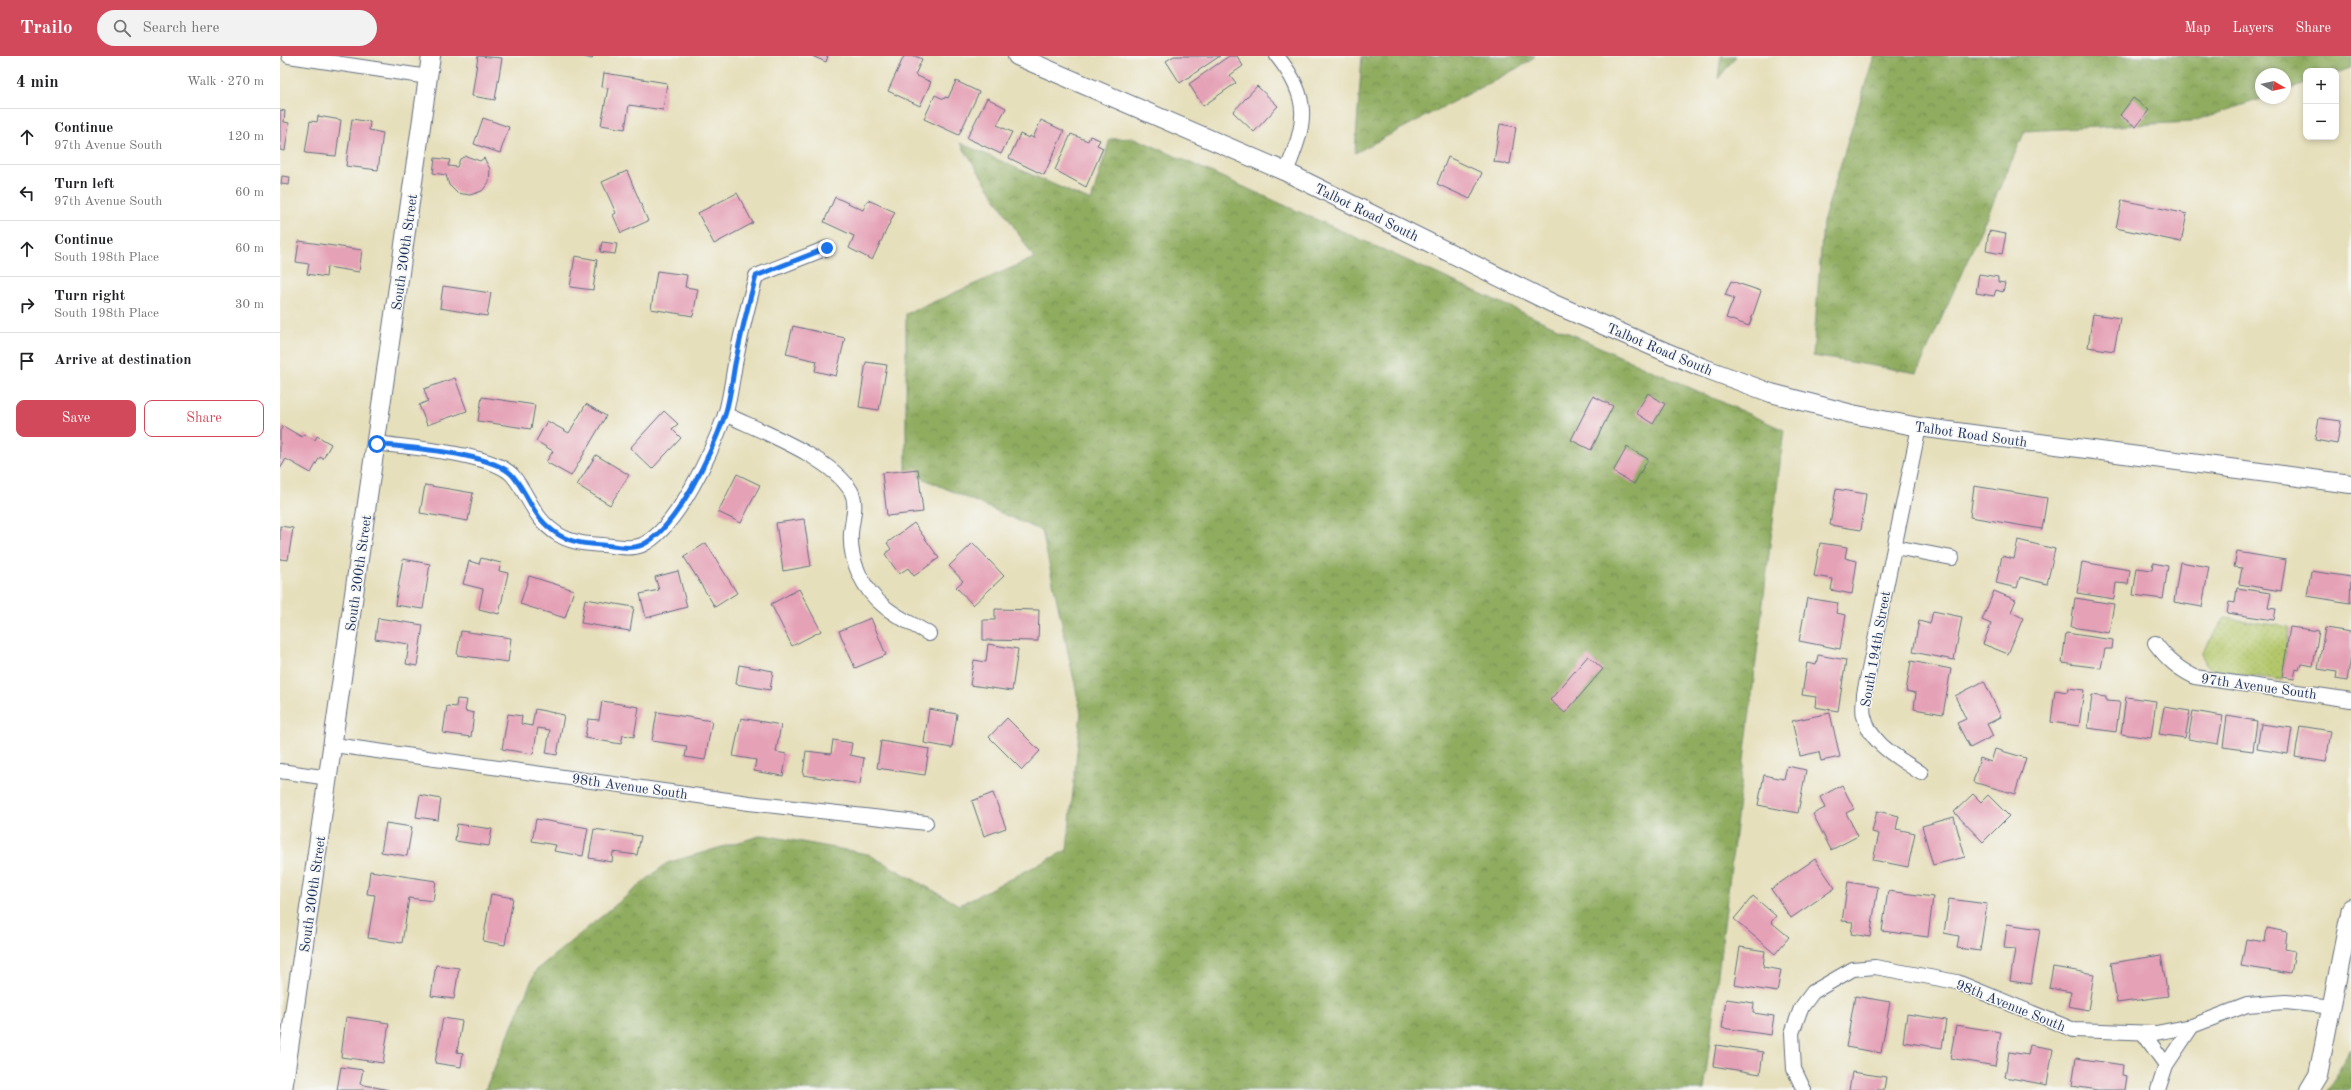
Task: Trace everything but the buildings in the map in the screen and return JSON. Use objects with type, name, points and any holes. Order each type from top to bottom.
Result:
[{"type":"street","points":[[290,56],[428,77]]},
{"type":"street","name":"South 200th Street","points":[[283,1090],[377,444],[431,56]]},
{"type":"street","name":"Talbot Road South","points":[[1017,56],[1286,172],[1556,305],[1700,367],[1771,393],[1852,414],[1919,427],[2351,484]]},
{"type":"street","points":[[1277,56],[1296,82],[1303,119],[1299,139],[1286,172]]},
{"type":"street","points":[[377,444],[477,458],[502,467],[513,476],[542,523],[560,536],[583,543],[627,547],[641,545],[657,536],[673,519],[698,474],[725,414],[745,317],[756,276],[827,248]]},
{"type":"street","points":[[725,414],[819,460],[837,474],[852,492],[855,513],[851,532],[851,556],[864,584],[884,607],[929,634]]},
{"type":"street","name":"South 194th Street","points":[[1919,427],[1864,694],[1863,715],[1870,733],[1886,749],[1921,773]]},
{"type":"street","points":[[1895,547],[1952,558]]},
{"type":"street","name":"97th Avenue South","points":[[2155,643],[2168,660],[2180,670],[2195,677],[2351,700]]},
{"type":"street","name":"98th Avenue South","points":[[334,744],[749,803],[926,823]]},
{"type":"street","points":[[280,771],[329,778]]},
{"type":"street","points":[[2309,1090],[2318,1075],[2333,1007],[2351,908]]},
{"type":"street","name":"98th Avenue South","points":[[1804,1090],[1794,1069],[1792,1033],[1801,1008],[1813,992],[1853,969],[1875,967],[1957,982],[2074,1030],[2156,1033],[2192,1026],[2247,1005],[2286,1002],[2333,1007]]},
{"type":"street","points":[[2158,1090],[2166,1065],[2192,1026]]},
{"type":"street","points":[[2143,1033],[2166,1065]]},
{"type":"green space","points":[[1362,56],[1535,56],[1529,62],[1355,153]]},
{"type":"green space","points":[[1721,56],[1736,56],[1718,79]]},
{"type":"green space","points":[[1874,56],[2351,56],[2351,67],[2339,73],[2339,68],[2303,68],[2303,85],[2291,89],[2291,68],[2255,68],[2255,101],[2190,122],[2025,131],[1917,373],[1813,356],[1823,222]]},
{"type":"green space","points":[[1135,138],[1784,430],[1704,1090],[485,1090],[536,970],[667,863],[763,835],[868,854],[959,905],[1067,850],[1081,713],[1042,531],[906,471],[906,314],[1034,258],[960,143],[1091,201],[1110,139]]},
{"type":"green space","points":[[2225,618],[2289,627],[2282,680],[2216,671],[2208,667],[2201,654]]},
{"type":"green space","points":[[2351,1049],[2351,1090],[2328,1090]]},
{"type":"route","points":[[377,444],[477,458],[502,467],[513,476],[542,523],[560,536],[583,543],[627,547],[641,545],[657,536],[673,519],[698,474],[725,414],[745,317],[756,276],[827,248]]}]
